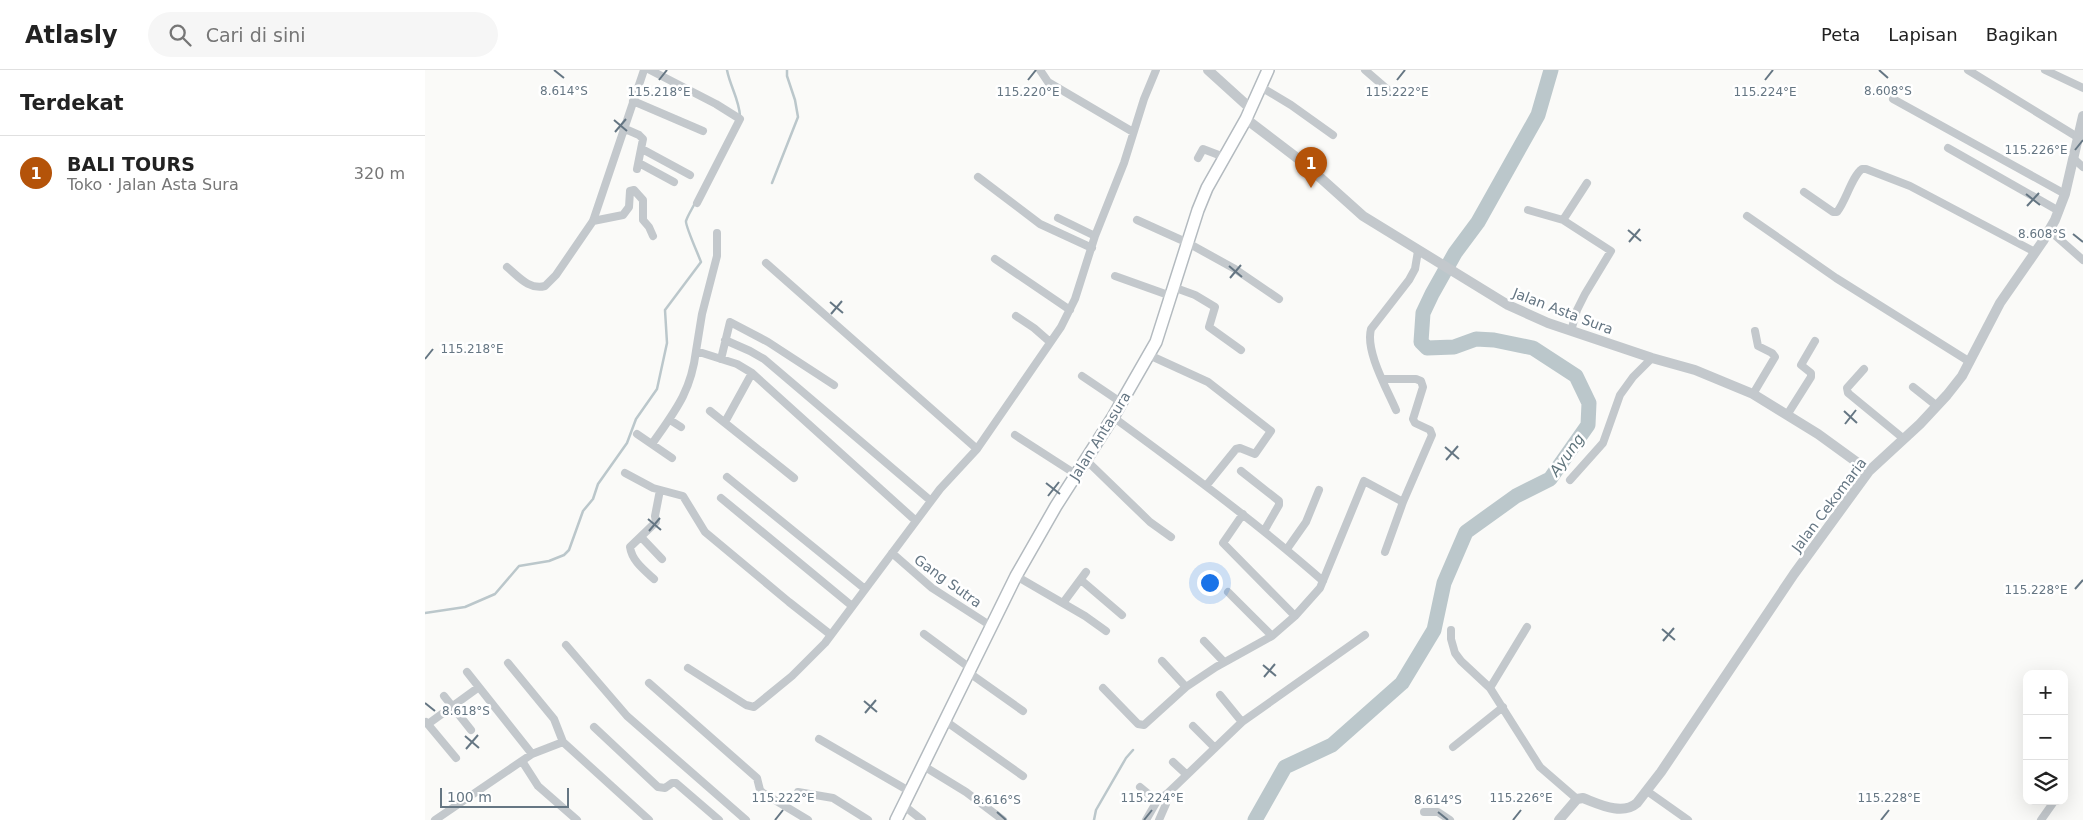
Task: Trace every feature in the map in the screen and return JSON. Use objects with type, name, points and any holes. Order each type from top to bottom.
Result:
[{"type":"main road","name":"Jalan Antasura","points":[[896,820],[1016,576],[1040,533],[1122,403],[1156,342],[1207,188],[1248,114],[1268,70]]},
{"type":"street","points":[[507,267],[527,285],[534,287],[545,286],[556,276],[593,221],[644,70]]},
{"type":"street","points":[[650,70],[716,104],[740,119],[697,203]]},
{"type":"street","points":[[1040,70],[1048,82],[1133,132]]},
{"type":"street","points":[[688,668],[746,706],[754,707],[792,676],[825,643],[951,475],[977,449],[1070,310],[1156,70]]},
{"type":"street","name":"Jalan Asta Sura","points":[[1208,70],[1248,114],[1363,216],[1431,259],[1516,309],[1571,331],[1695,370],[1753,394],[1818,434],[1869,471]]},
{"type":"street","points":[[1365,70],[1387,89]]},
{"type":"street","points":[[1968,70],[2079,138]]},
{"type":"street","points":[[2045,70],[2083,88]]},
{"type":"street","points":[[1261,87],[1333,134]]},
{"type":"street","points":[[1893,99],[2065,194]]},
{"type":"street","points":[[633,101],[703,131]]},
{"type":"street","name":"Jalan Cekomaria","points":[[1577,799],[1583,798],[1620,809],[1633,806],[1647,791],[1794,574],[1869,471],[1904,439],[1955,386],[1970,362],[2000,304],[2049,230],[2059,211],[2074,159],[2083,116]]},
{"type":"street","points":[[623,128],[641,137],[642,149],[638,166],[674,182]]},
{"type":"street","points":[[1948,148],[2001,180],[2059,211]]},
{"type":"street","points":[[642,149],[690,175]]},
{"type":"street","points":[[1198,158],[1203,149],[1224,157]]},
{"type":"street","points":[[2074,159],[2083,167]]},
{"type":"street","points":[[1804,192],[1833,212],[1837,212],[1849,193],[1858,172],[1866,169],[1910,186],[2035,252]]},
{"type":"street","points":[[978,177],[1040,224],[1092,248]]},
{"type":"street","points":[[1563,220],[1587,183]]},
{"type":"street","points":[[593,221],[623,215],[629,207],[630,191],[634,190],[643,200],[643,220],[653,236]]},
{"type":"street","points":[[1528,210],[1563,220],[1611,251],[1585,294],[1577,310],[1571,331]]},
{"type":"street","points":[[1747,216],[1836,278],[1970,362]]},
{"type":"street","points":[[1058,218],[1095,236]]},
{"type":"street","points":[[1137,220],[1188,243],[1235,269],[1279,299]]},
{"type":"street","points":[[2049,230],[2083,260]]},
{"type":"street","points":[[652,444],[669,420],[691,381],[702,314],[717,256],[717,233]]},
{"type":"street","points":[[1396,410],[1370,343],[1371,329],[1409,280],[1415,269],[1418,251]]},
{"type":"street","points":[[995,258],[1070,310]]},
{"type":"street","points":[[766,263],[977,449]]},
{"type":"street","points":[[1115,276],[1172,292],[1195,295],[1215,307],[1209,327],[1241,350]]},
{"type":"street","points":[[1016,316],[1050,342]]},
{"type":"street","points":[[721,359],[730,322],[768,342],[834,385]]},
{"type":"street","points":[[1753,394],[1775,357],[1772,353],[1758,346],[1755,331]]},
{"type":"street","points":[[725,340],[764,359],[931,501]]},
{"type":"street","points":[[1787,415],[1811,377],[1811,373],[1801,365],[1815,340]]},
{"type":"street","points":[[696,351],[737,364],[752,373],[916,521]]},
{"type":"street","points":[[1149,355],[1208,382],[1271,431],[1255,454],[1240,448],[1236,449],[1206,486]]},
{"type":"street","points":[[1570,480],[1603,443],[1620,394],[1633,377],[1652,358]]},
{"type":"street","points":[[1864,369],[1847,388],[1848,393],[1904,439]]},
{"type":"street","points":[[725,422],[752,373]]},
{"type":"street","points":[[1082,376],[1122,403]]},
{"type":"street","points":[[1383,379],[1416,379],[1421,381],[1423,387],[1413,419],[1415,423],[1432,432],[1385,552]]},
{"type":"street","points":[[1913,387],[1937,406]]},
{"type":"street","points":[[710,411],[795,478]]},
{"type":"street","points":[[1113,417],[1243,514],[1323,581]]},
{"type":"street","points":[[669,420],[681,427]]},
{"type":"street","points":[[637,434],[671,458]]},
{"type":"street","points":[[1015,435],[1077,475]]},
{"type":"street","points":[[1086,460],[1150,522],[1171,537]]},
{"type":"street","points":[[1241,471],[1279,500],[1279,505],[1264,531]]},
{"type":"street","points":[[625,473],[659,490],[683,496],[705,532],[789,602],[831,634]]},
{"type":"street","points":[[727,478],[865,589]]},
{"type":"street","points":[[1103,688],[1141,725],[1144,725],[1186,686],[1224,662],[1272,636],[1295,616],[1320,588],[1364,481],[1403,502]]},
{"type":"street","points":[[654,579],[638,564],[630,551],[631,546],[656,522],[655,516],[659,490]]},
{"type":"street","points":[[1287,549],[1306,522],[1319,490]]},
{"type":"street","points":[[721,498],[852,606]]},
{"type":"street","points":[[1243,514],[1223,543],[1295,616]]},
{"type":"street","points":[[641,537],[662,559]]},
{"type":"street","name":"Gang Sutra","points":[[891,553],[940,593],[991,626]]},
{"type":"street","points":[[1063,603],[1086,572]]},
{"type":"street","points":[[1016,576],[1106,631]]},
{"type":"street","points":[[1081,580],[1122,615]]},
{"type":"street","points":[[1228,592],[1272,636]]},
{"type":"street","points":[[1490,688],[1527,626]]},
{"type":"street","points":[[1451,630],[1455,653],[1490,688],[1541,767],[1577,799],[1559,820]]},
{"type":"street","points":[[925,634],[1023,711]]},
{"type":"street","points":[[1146,820],[1157,801],[1168,793],[1242,722],[1365,635]]},
{"type":"street","points":[[1204,641],[1224,662]]},
{"type":"street","points":[[566,646],[627,716],[746,820]]},
{"type":"street","points":[[1162,661],[1186,686]]},
{"type":"street","points":[[508,663],[554,719],[563,742],[649,820]]},
{"type":"street","points":[[467,672],[532,754]]},
{"type":"street","points":[[649,683],[757,778],[760,790],[763,793],[808,820]]},
{"type":"street","points":[[457,758],[427,722],[452,707],[479,687]]},
{"type":"street","points":[[1220,695],[1242,722]]},
{"type":"street","points":[[444,696],[471,730]]},
{"type":"street","points":[[1453,747],[1503,707]]},
{"type":"street","points":[[944,720],[1023,776]]},
{"type":"street","points":[[1193,726],[1214,747]]},
{"type":"street","points":[[594,727],[659,787],[665,788],[672,783],[676,783],[719,820]]},
{"type":"street","points":[[819,739],[909,791]]},
{"type":"street","points":[[435,820],[532,754],[563,742]]},
{"type":"street","points":[[522,761],[538,786],[577,820]]},
{"type":"street","points":[[1173,762],[1186,774]]},
{"type":"street","points":[[922,765],[966,792],[1003,820]]},
{"type":"street","points":[[1140,787],[1157,801]]},
{"type":"street","points":[[1647,791],[1688,820]]},
{"type":"street","points":[[798,792],[833,798],[867,820]]},
{"type":"street","points":[[1159,820],[1167,804],[1168,793]]},
{"type":"street","points":[[903,805],[921,820]]},
{"type":"street","points":[[2041,820],[2052,805]]},
{"type":"street","points":[[1424,812],[1438,812],[1449,820]]},
{"type":"waterway","points":[[727,70],[740,116]]},
{"type":"waterway","points":[[772,183],[798,117],[787,70]]},
{"type":"waterway","name":"Ayung","points":[[1255,820],[1285,767],[1332,745],[1402,683],[1434,630],[1444,583],[1466,532],[1516,496],[1550,479],[1588,425],[1589,403],[1576,376],[1533,348],[1494,340],[1476,339],[1454,347],[1427,348],[1421,342],[1423,313],[1432,294],[1455,253],[1478,222],[1538,115],[1551,70]]},
{"type":"waterway","points":[[425,613],[465,607],[495,594],[519,566],[549,561],[564,555],[569,550],[583,511],[593,499],[598,484],[627,443],[636,419],[657,389],[667,343],[665,310],[701,262],[686,224],[695,203]]},
{"type":"waterway","points":[[1094,820],[1096,810],[1126,758],[1133,750]]},
{"type":"place","name":"BALI TOURS","points":[[1311,188]]}]
